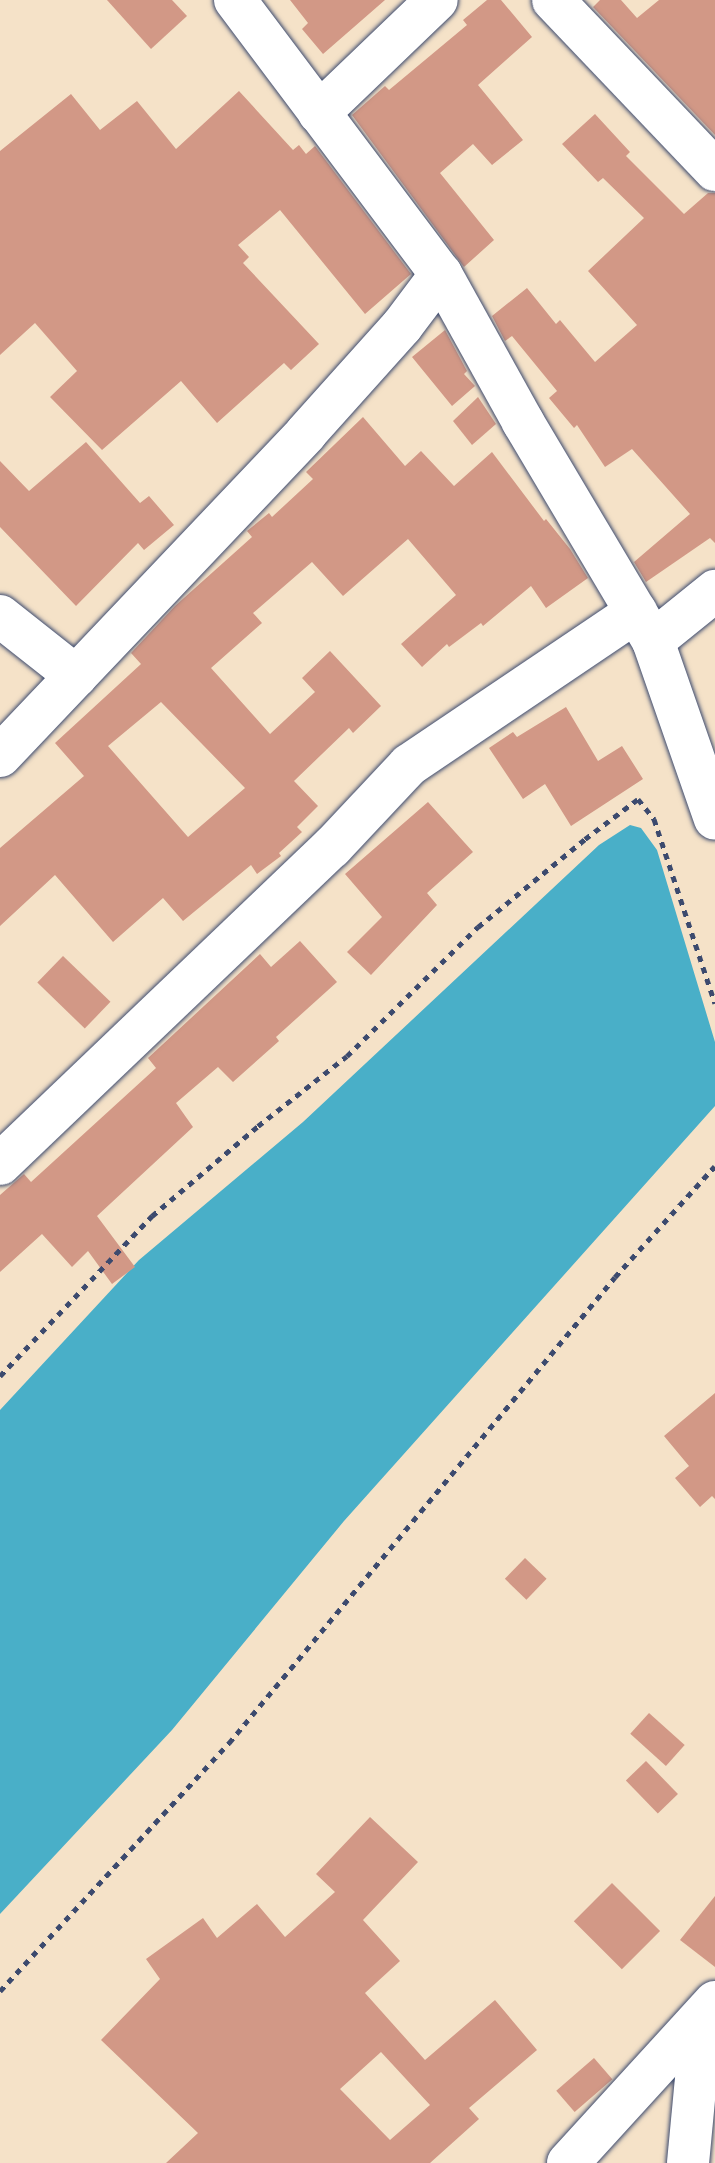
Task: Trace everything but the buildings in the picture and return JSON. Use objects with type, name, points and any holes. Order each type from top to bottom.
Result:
[{"type":"street","points":[[235,0],[441,274],[523,422],[644,627],[715,819]]},
{"type":"street","points":[[319,113],[437,0]]},
{"type":"street","points":[[553,0],[715,170]]},
{"type":"street","points":[[0,756],[306,433],[402,326],[441,274]]},
{"type":"street","points":[[0,1164],[332,847],[409,765],[644,627],[715,591]]},
{"type":"street","points":[[0,616],[76,676]]},
{"type":"street","points":[[568,2163],[715,2002]]},
{"type":"street","points":[[688,2163],[697,2067],[715,2036]]},
{"type":"path","points":[[0,1376],[152,1216],[347,1056],[478,927],[638,799],[654,819],[715,1003]]},
{"type":"path","points":[[0,1991],[229,1743],[615,1277],[715,1166]]},
{"type":"water","points":[[630,825],[641,828],[657,850],[715,1042],[715,1106],[344,1521],[172,1730],[0,1914],[0,1410],[139,1260],[303,1122],[599,845]]}]
